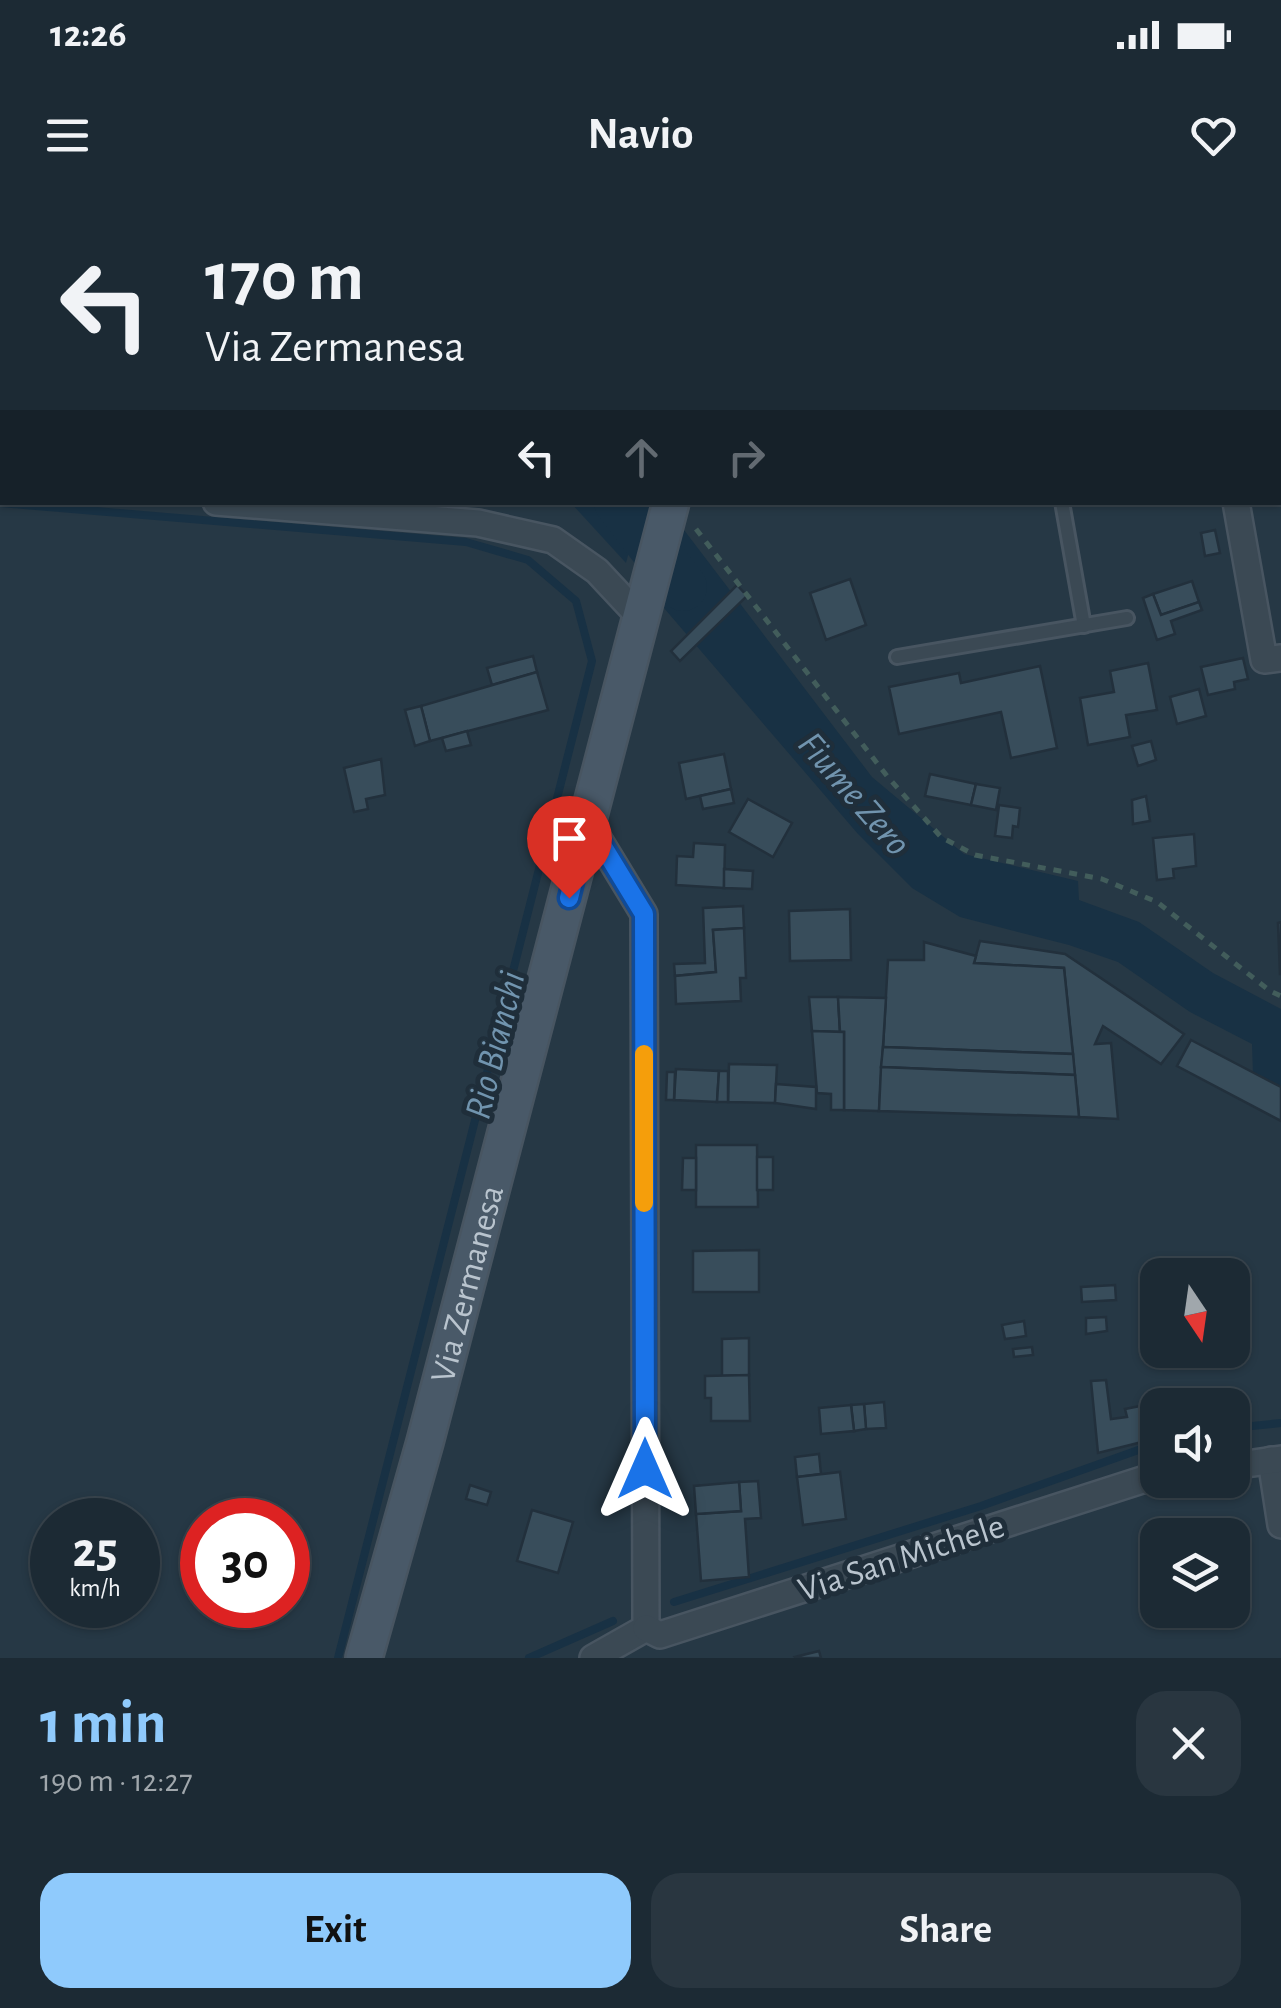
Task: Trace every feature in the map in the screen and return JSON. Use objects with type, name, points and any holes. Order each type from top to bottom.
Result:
[{"type":"main road","name":"Via Zermanesa","points":[[364,1658],[425,1442],[644,601],[676,515]]},
{"type":"street","points":[[253,505],[478,523],[553,540],[644,601]]},
{"type":"street","points":[[1237,505],[1264,660],[1281,658]]},
{"type":"street","points":[[588,822],[644,914],[646,1628]]},
{"type":"street","points":[[1250,1464],[1276,1460],[1281,1526]]},
{"type":"street","name":"Via San Michele","points":[[593,1658],[646,1628],[660,1635],[1140,1484]]},
{"type":"lane","points":[[1063,505],[1084,626]]},
{"type":"lane","points":[[897,657],[1127,618]]},
{"type":"path","points":[[676,515],[886,776],[941,837],[974,855],[1102,879],[1158,902],[1254,980],[1281,996]]},
{"type":"water","points":[[573,505],[641,505],[626,563]]},
{"type":"water","points":[[684,530],[872,777],[964,854],[1078,881],[1079,900],[1139,922],[1213,973],[1281,1009],[1281,1087],[1253,1074],[1252,1044],[1190,1012],[1118,962],[960,917],[912,888],[858,834],[664,608]]},
{"type":"building","points":[[1215,530],[1220,553],[1205,556],[1201,533]]},
{"type":"building","points":[[850,579],[866,625],[826,640],[810,593]]},
{"type":"building","points":[[1192,581],[1199,602],[1161,615],[1153,594]]},
{"type":"building","points":[[737,585],[747,596],[680,661],[671,651]]},
{"type":"building","points":[[1153,594],[1161,615],[1199,602],[1202,610],[1171,621],[1175,634],[1157,640],[1143,598]]},
{"type":"building","points":[[533,656],[537,672],[492,685],[487,668]]},
{"type":"building","points":[[1243,658],[1248,679],[1234,682],[1235,689],[1208,695],[1201,667]]},
{"type":"building","points":[[1148,663],[1157,710],[1126,715],[1130,737],[1088,745],[1080,698],[1114,692],[1110,671]]},
{"type":"building","points":[[1040,666],[1057,748],[1011,758],[1001,712],[899,734],[889,687],[959,673],[961,683]]},
{"type":"building","points":[[537,672],[548,710],[430,741],[421,706]]},
{"type":"building","points":[[1199,689],[1206,716],[1177,724],[1170,697]]},
{"type":"building","points":[[421,706],[430,741],[415,746],[405,710]]},
{"type":"building","points":[[467,731],[471,745],[446,751],[442,738]]},
{"type":"building","points":[[1151,741],[1156,760],[1138,766],[1132,746]]},
{"type":"building","points":[[724,754],[731,789],[686,799],[679,763]]},
{"type":"building","points":[[381,759],[385,795],[366,799],[368,809],[354,812],[344,768]]},
{"type":"building","points":[[930,774],[976,784],[971,805],[925,796]]},
{"type":"building","points":[[976,784],[1000,788],[996,810],[971,805]]},
{"type":"building","points":[[731,789],[734,803],[703,809],[700,796]]},
{"type":"building","points":[[1146,796],[1150,821],[1133,824],[1132,800]]},
{"type":"building","points":[[748,799],[792,823],[773,857],[729,832]]},
{"type":"building","points":[[999,805],[1020,808],[1012,838],[995,836]]},
{"type":"building","points":[[1194,834],[1196,866],[1173,869],[1174,878],[1157,880],[1153,838]]},
{"type":"building","points":[[694,843],[725,845],[724,888],[676,885],[677,856],[693,857]]},
{"type":"building","points":[[724,869],[753,871],[752,889],[724,888]]},
{"type":"building","points":[[743,906],[744,928],[713,930],[716,972],[675,976],[674,964],[705,963],[703,908]]},
{"type":"building","points":[[850,909],[851,960],[790,961],[789,911]]},
{"type":"building","points":[[1281,922],[1281,974],[1280,974],[1278,923]]},
{"type":"building","points":[[744,928],[746,978],[740,978],[741,1001],[676,1004],[675,976],[716,972],[713,930]]},
{"type":"building","points":[[980,941],[1065,954],[1184,1034],[1161,1064],[1103,1026],[1095,1044],[1111,1043],[1118,1119],[1079,1117],[1064,968],[974,963]]},
{"type":"building","points":[[924,942],[976,956],[974,963],[1064,968],[1073,1054],[883,1047],[888,960],[924,960]]},
{"type":"building","points":[[809,997],[838,997],[840,1032],[812,1031]]},
{"type":"building","points":[[838,997],[886,998],[879,1111],[844,1110],[844,1032],[840,1032]]},
{"type":"building","points":[[812,1031],[844,1032],[844,1110],[831,1110],[831,1094],[817,1093]]},
{"type":"building","points":[[1191,1040],[1281,1087],[1281,1121],[1177,1066]]},
{"type":"building","points":[[883,1047],[1073,1054],[1075,1075],[881,1067]]},
{"type":"building","points":[[729,1064],[777,1065],[775,1103],[728,1102]]},
{"type":"building","points":[[881,1067],[1075,1075],[1079,1117],[879,1111]]},
{"type":"building","points":[[676,1069],[719,1071],[717,1102],[674,1100]]},
{"type":"building","points":[[719,1071],[728,1071],[728,1102],[717,1102]]},
{"type":"building","points":[[667,1072],[675,1072],[674,1100],[666,1100]]},
{"type":"building","points":[[776,1084],[816,1087],[816,1109],[775,1103]]},
{"type":"building","points":[[696,1145],[757,1145],[758,1207],[696,1207]]},
{"type":"building","points":[[757,1157],[773,1157],[773,1190],[757,1190]]},
{"type":"building","points":[[683,1158],[696,1158],[696,1190],[682,1190]]},
{"type":"building","points":[[759,1250],[759,1292],[693,1292],[693,1251]]},
{"type":"building","points":[[1115,1285],[1116,1300],[1082,1302],[1081,1287]]},
{"type":"building","points":[[1106,1317],[1107,1331],[1086,1334],[1086,1318]]},
{"type":"building","points":[[1024,1321],[1026,1336],[1005,1339],[1002,1325]]},
{"type":"building","points":[[749,1338],[749,1375],[722,1376],[722,1339]]},
{"type":"building","points":[[1032,1347],[1033,1355],[1014,1357],[1013,1349]]},
{"type":"building","points":[[749,1375],[750,1421],[711,1421],[711,1398],[705,1398],[705,1376]]},
{"type":"building","points":[[1106,1380],[1111,1419],[1127,1417],[1125,1409],[1140,1406],[1140,1442],[1098,1453],[1091,1381]]},
{"type":"building","points":[[884,1402],[886,1428],[866,1429],[864,1404]]},
{"type":"building","points":[[864,1404],[866,1429],[854,1431],[851,1405]]},
{"type":"building","points":[[851,1405],[854,1431],[821,1434],[819,1408]]},
{"type":"building","points":[[819,1454],[821,1474],[797,1477],[795,1457]]},
{"type":"building","points":[[840,1472],[846,1519],[803,1525],[797,1477]]},
{"type":"building","points":[[758,1481],[761,1518],[745,1519],[749,1577],[701,1581],[696,1514],[741,1511],[739,1482]]},
{"type":"building","points":[[739,1482],[741,1511],[696,1514],[694,1486]]},
{"type":"building","points":[[470,1485],[491,1492],[487,1505],[466,1499]]},
{"type":"building","points":[[532,1510],[573,1522],[558,1573],[517,1561]]},
{"type":"building","points":[[819,1651],[821,1658],[795,1657]]},
{"type":"waterway","name":"Rio Bianchi","points":[[24,505],[466,542],[528,560],[576,601],[592,661],[338,1658]]},
{"type":"waterway","name":"Fiume Zero","points":[[620,505],[683,587]]},
{"type":"waterway","name":"Rio Bianchi","points":[[1250,1426],[1281,1423]]},
{"type":"waterway","name":"Rio Bianchi","points":[[674,1602],[981,1506],[1140,1449]]},
{"type":"waterway","name":"Rio Bianchi","points":[[529,1658],[613,1621]]},
{"type":"slow traffic","points":[[644,1054],[644,1203]]},
{"type":"route","points":[[569,898],[588,822],[644,914],[645,1469]]}]
